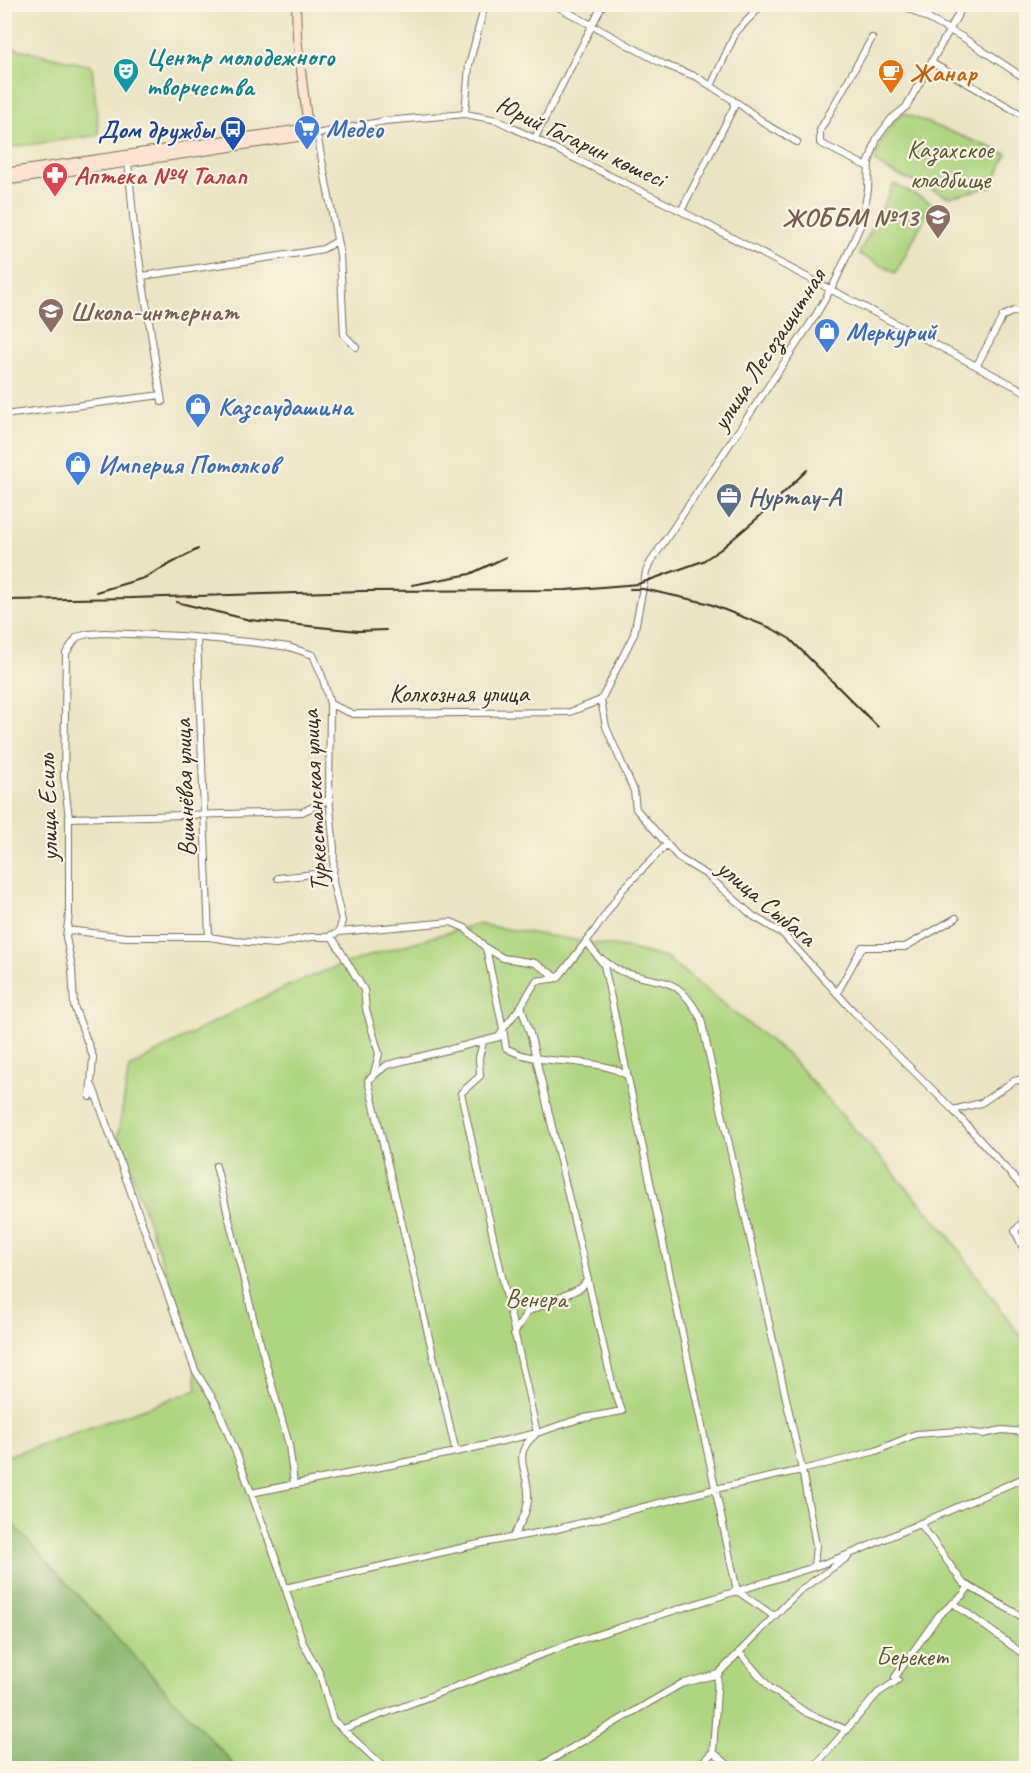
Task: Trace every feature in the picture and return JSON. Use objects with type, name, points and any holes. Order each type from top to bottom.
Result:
[{"type":"main road","points":[[296,4],[297,37],[312,132]]},
{"type":"main road","name":"Юрий Гагарин көшесі","points":[[4,173],[312,132]]},
{"type":"main road","name":"Юрий Гагарин көшесі","points":[[4,181],[128,158]]},
{"type":"street","points":[[465,114],[469,65],[485,4]]},
{"type":"street","points":[[553,4],[663,64],[697,77],[734,100],[770,127],[797,142]]},
{"type":"street","points":[[535,138],[603,4]]},
{"type":"street","points":[[711,86],[736,32],[762,4]]},
{"type":"street","points":[[901,4],[951,31],[1026,79]]},
{"type":"street","name":"улица Лесозащитная","points":[[601,700],[634,634],[646,572],[650,563],[830,291],[861,224],[868,190],[868,166],[877,138],[891,119],[906,107],[951,31],[964,4]]},
{"type":"street","points":[[868,166],[820,144],[820,130],[872,38]]},
{"type":"street","points":[[932,63],[1026,117]]},
{"type":"street","points":[[681,211],[734,107],[734,100]]},
{"type":"street","name":"Юрий Гагарин көшесі","points":[[312,132],[385,121],[465,114],[497,120],[681,211],[1026,392]]},
{"type":"street","points":[[312,132],[337,241],[343,296],[344,334],[356,347]]},
{"type":"street","points":[[4,415],[161,399],[134,226],[128,158]]},
{"type":"street","points":[[143,276],[323,249],[337,241]]},
{"type":"street","points":[[977,365],[1003,316],[1014,311],[1026,317]]},
{"type":"street","name":"улица Есиль","points":[[90,1097],[93,1057],[74,1006],[67,930],[69,818],[64,777],[66,653],[77,637],[88,634],[197,638]]},
{"type":"street","name":"Туркестанская улица","points":[[197,638],[289,647],[313,656],[322,676],[330,704],[333,882],[342,921],[339,932]]},
{"type":"street","name":"Вишнёвая улица","points":[[197,638],[209,937]]},
{"type":"street","name":"Колхозная улица","points":[[330,704],[353,714],[570,712],[601,700]]},
{"type":"street","name":"улица Сыбага","points":[[601,700],[606,727],[634,791],[636,809],[679,858],[707,875],[753,916],[783,934],[837,993],[953,1110],[1026,1191]]},
{"type":"street","points":[[69,818],[302,812],[330,799]]},
{"type":"street","points":[[456,1452],[368,1080],[387,1065],[499,1037],[536,981],[558,978],[623,889],[667,844]]},
{"type":"street","points":[[278,879],[333,872]]},
{"type":"street","points":[[837,993],[862,947],[904,946],[956,918]]},
{"type":"street","points":[[67,930],[126,938],[209,937],[276,944],[339,932],[451,922],[465,928],[486,948],[503,958],[535,963],[558,978]]},
{"type":"street","points":[[331,935],[364,990],[372,1036],[379,1054],[374,1074]]},
{"type":"street","points":[[586,941],[604,965],[737,1591],[774,1616]]},
{"type":"street","points":[[486,948],[506,1048],[517,1054],[536,1058],[609,1067],[627,1076]]},
{"type":"street","points":[[597,956],[621,972],[672,983],[685,993],[701,1019],[802,1470],[816,1545],[814,1567]]},
{"type":"street","points":[[251,1493],[456,1452],[537,1433],[579,1419],[622,1411],[613,1387],[536,1058],[521,1006]]},
{"type":"street","points":[[483,1042],[479,1058],[480,1076],[461,1093],[537,1433]]},
{"type":"street","points":[[953,1110],[981,1103],[1014,1081],[1026,1078]]},
{"type":"street","points":[[92,1084],[195,1370],[215,1402],[239,1460],[303,1643],[320,1674],[333,1720],[385,1768]]},
{"type":"street","points":[[216,1166],[255,1324],[289,1445],[294,1484]]},
{"type":"street","points":[[1026,1218],[1014,1231],[1026,1254]]},
{"type":"street","points":[[514,1334],[527,1312],[580,1288],[588,1279]]},
{"type":"street","points":[[285,1588],[553,1530],[715,1489],[802,1470],[876,1451],[916,1434],[958,1431],[983,1434],[1002,1430],[1026,1432]]},
{"type":"street","points":[[512,1538],[522,1521],[529,1498],[522,1453],[524,1444],[537,1433]]},
{"type":"street","points":[[344,1729],[580,1640],[814,1567],[1025,1480]]},
{"type":"street","points":[[920,1523],[963,1583],[1026,1619]]},
{"type":"street","points":[[537,1768],[681,1684],[718,1674],[799,1591],[855,1552]]},
{"type":"street","points":[[817,1768],[878,1694],[896,1678],[939,1615],[963,1595],[969,1586]]},
{"type":"street","points":[[953,1603],[1026,1656]]},
{"type":"street","points":[[739,1652],[770,1688],[807,1713],[847,1730]]},
{"type":"street","points":[[696,1768],[713,1752],[718,1674]]},
{"type":"street","points":[[713,1752],[732,1768]]},
{"type":"green space","points":[[5,46],[92,66],[99,135],[5,148]]},
{"type":"green space","name":"Казахское кладбище","points":[[903,113],[1007,154],[991,187],[949,197],[889,171],[875,162],[885,135]]},
{"type":"green space","points":[[894,184],[932,203],[896,273],[859,254]]},
{"type":"green space","name":"Венера","points":[[476,924],[631,949],[666,958],[790,1057],[946,1232],[1017,1332],[1026,1339],[1026,1768],[237,1768],[5,1516],[5,1457],[197,1390],[193,1349],[118,1135],[129,1068],[230,1014],[315,975]]},
{"type":"green space","points":[[5,1516],[237,1768],[5,1768]]},
{"type":"railway","points":[[131,598],[363,591],[566,590],[638,584],[703,561],[721,549],[760,516],[807,470]]},
{"type":"railway","points":[[96,592],[144,578],[198,549]]},
{"type":"railway","points":[[412,585],[470,574],[506,557]]},
{"type":"railway","points":[[630,589],[643,589],[707,603],[771,628],[790,639],[878,727]]},
{"type":"railway","points":[[4,600],[137,598]]},
{"type":"railway","points":[[176,602],[250,620],[358,631],[386,630]]},
{"type":"place","name":"Центр молодежного творчества","points":[[126,94]]},
{"type":"place","name":"Жанар","points":[[891,95]]},
{"type":"place","name":"Медео","points":[[307,151]]},
{"type":"place","name":"Дом дружбы","points":[[233,152]]},
{"type":"place","name":"Аптека №4 Талап","points":[[55,198]]},
{"type":"place","name":"ЖОББМ №13","points":[[938,240]]},
{"type":"place","name":"Школа-интернат","points":[[51,334]]},
{"type":"place","name":"Меркурий","points":[[827,354]]},
{"type":"place","name":"Казсаудашина","points":[[198,429]]},
{"type":"place","name":"Империя Потолков","points":[[78,487]]},
{"type":"place","name":"Нуртау-А","points":[[729,519]]},
{"type":"park label","name":"Берекет","points":[[912,1656]]}]
